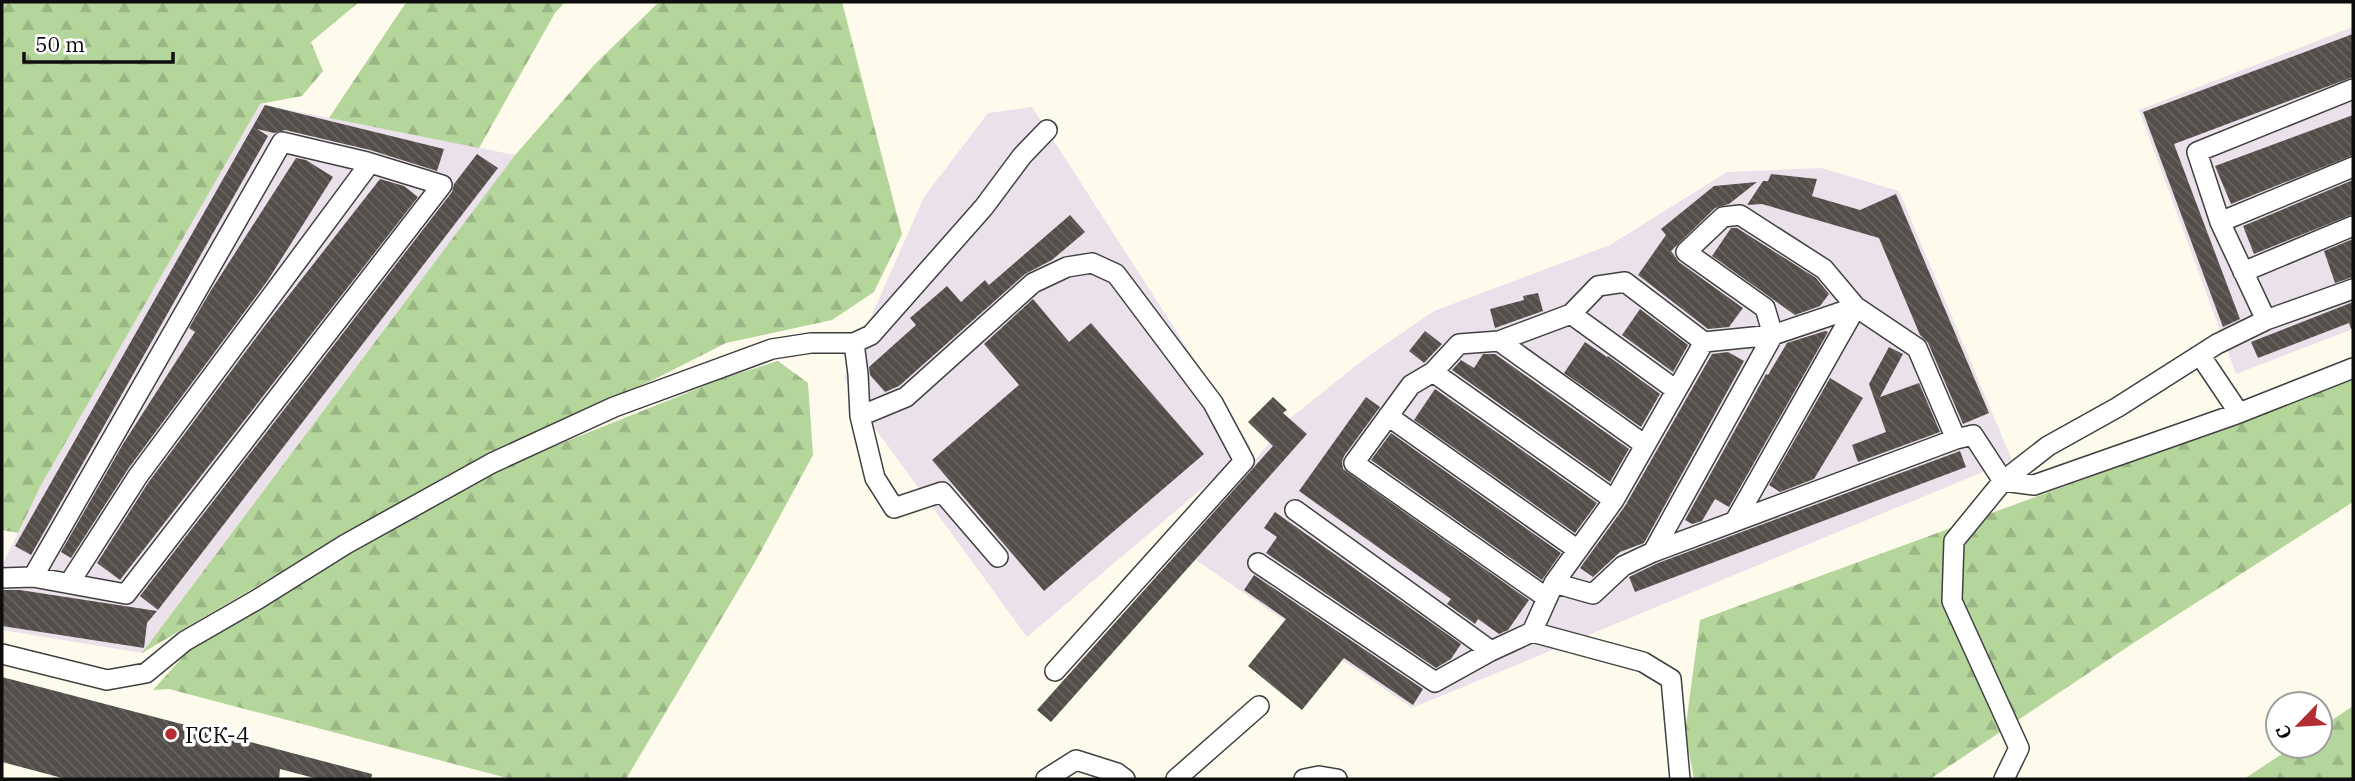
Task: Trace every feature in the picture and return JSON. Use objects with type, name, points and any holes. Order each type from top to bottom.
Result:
[{"type":"lane","points":[[2266,320],[2220,222],[2197,152],[2353,89]]},
{"type":"lane","points":[[2,654],[107,680],[146,673],[186,641],[346,544],[492,463],[614,407],[772,349],[811,344],[854,343],[871,335],[1047,130]]},
{"type":"lane","points":[[2,578],[33,577],[126,594],[442,185],[370,163],[282,142],[33,577]]},
{"type":"lane","points":[[70,582],[138,476],[370,163]]},
{"type":"lane","points":[[2220,222],[2353,167]]},
{"type":"lane","points":[[1653,552],[1773,335],[1765,308],[1686,252],[1723,217],[1740,215],[1824,269],[1856,307],[1917,348],[1956,439]]},
{"type":"lane","points":[[2244,272],[2353,226]]},
{"type":"lane","points":[[860,416],[906,397],[1032,283],[1067,267],[1092,263],[1116,274],[1213,402],[1244,461],[1055,671]]},
{"type":"lane","points":[[1856,307],[1773,335],[1704,342],[1625,282],[1598,286],[1571,314],[1499,341],[1459,344],[1433,372],[1411,385],[1354,463],[1550,591],[1593,594],[1623,566],[1653,552],[1956,439],[1973,435],[2003,481],[2034,485],[2239,413],[2353,368]]},
{"type":"lane","points":[[2004,779],[2020,748],[1952,601],[1954,541],[2003,481],[2048,446],[2118,407],[2200,355],[2266,320],[2353,289]]},
{"type":"lane","points":[[1735,522],[1856,307]]},
{"type":"lane","points":[[1571,314],[1676,390]]},
{"type":"lane","points":[[1499,341],[1645,445]]},
{"type":"lane","points":[[1532,632],[1550,591],[1614,500],[1704,342]]},
{"type":"lane","points":[[854,343],[860,416],[875,478],[894,508],[942,492],[998,557]]},
{"type":"lane","points":[[2200,355],[2239,413]]},
{"type":"lane","points":[[1433,372],[1614,500]]},
{"type":"lane","points":[[1388,416],[1578,550]]},
{"type":"lane","points":[[1295,510],[1491,651]]},
{"type":"lane","points":[[1258,563],[1435,682],[1532,632],[1643,662],[1671,679],[1680,779]]},
{"type":"lane","points":[[1176,779],[1259,706]]},
{"type":"lane","points":[[1046,779],[1076,760],[1117,773],[1125,779]]},
{"type":"lane","points":[[1304,779],[1318,776],[1337,779]]},
{"type":"shaded area","points":[[2353,27],[2353,329],[2236,374],[2139,110]]},
{"type":"shaded area","points":[[260,104],[515,155],[142,653],[2,630],[2,566],[40,487]]},
{"type":"shaded area","points":[[1032,107],[1251,447],[1027,637],[869,420],[844,378],[924,197],[988,113]]},
{"type":"shaded area","points":[[1821,168],[1899,191],[2012,460],[1412,708],[1181,550],[1288,420],[1367,357],[1434,311],[1610,245],[1727,172]]},
{"type":"green space","points":[[2,2],[359,2],[311,42],[323,71],[302,96],[260,104],[40,487],[18,533],[2,530]]},
{"type":"green space","points":[[565,2],[555,13],[479,148],[329,118],[405,4]]},
{"type":"green space","points":[[659,2],[842,2],[902,234],[874,292],[832,320],[726,343],[448,475],[142,653],[515,155],[595,64]]},
{"type":"green space","points":[[778,361],[808,383],[813,455],[755,562],[626,779],[511,779],[169,689],[153,690],[201,637],[500,468],[724,378]]},
{"type":"green space","points":[[2353,376],[2353,502],[2135,642],[1930,779],[1694,779],[1685,732],[1700,620],[2248,419]]},
{"type":"green space","points":[[2353,706],[2353,779],[2244,779],[2273,760],[2334,760],[2334,719]]},
{"type":"building","points":[[2353,34],[2353,77],[2174,144],[2240,319],[2223,327],[2143,112]]},
{"type":"building","points":[[265,105],[444,149],[437,171],[370,150],[285,130],[274,133],[257,129],[268,136],[31,555],[15,546]]},
{"type":"building","points":[[2353,115],[2353,155],[2231,204],[2215,166]]},
{"type":"building","points":[[477,154],[498,168],[158,610],[140,596],[452,192],[454,184]]},
{"type":"building","points":[[296,158],[306,160],[333,177],[268,280],[128,469],[71,558],[61,552],[123,444],[195,332],[189,328],[210,292]]},
{"type":"building","points":[[1771,174],[1817,179],[1812,196],[1860,210],[1896,194],[1989,413],[1963,424],[1928,343],[1920,335],[1879,238],[1762,204],[1747,205]]},
{"type":"building","points":[[380,179],[404,186],[418,197],[120,580],[97,563],[148,483],[264,327]]},
{"type":"building","points":[[2353,180],[2353,214],[2254,254],[2243,226]]},
{"type":"building","points":[[1757,182],[1729,204],[1715,208],[1671,251],[1679,262],[1743,308],[1729,327],[1708,329],[1638,275],[1666,235],[1661,229],[1714,186]]},
{"type":"building","points":[[1070,215],[1085,232],[1052,260],[1025,274],[899,386],[885,392],[870,375],[869,367],[916,325],[910,318],[947,286],[961,302],[985,280],[989,285]]},
{"type":"building","points":[[1731,228],[1737,228],[1816,278],[1829,294],[1820,306],[1795,315],[1712,256]]},
{"type":"building","points":[[2353,239],[2353,277],[2335,283],[2324,251]]},
{"type":"building","points":[[1538,293],[1543,311],[1495,328],[1490,309],[1524,300],[1523,296]]},
{"type":"building","points":[[1033,299],[1069,342],[1091,323],[1204,454],[1044,591],[932,460],[1019,385],[984,344]]},
{"type":"building","points":[[2353,302],[2353,328],[2351,329],[2349,323],[2258,358],[2251,342]]},
{"type":"building","points":[[1640,309],[1688,345],[1673,372],[1622,335]]},
{"type":"building","points":[[1425,331],[1442,344],[1424,363],[1409,351]]},
{"type":"building","points":[[1828,332],[1729,507],[1715,499],[1702,521],[1692,524],[1685,520],[1766,374],[1768,375],[1787,343]]},
{"type":"building","points":[[1585,342],[1660,394],[1641,427],[1564,373]]},
{"type":"building","points":[[1889,347],[1903,354],[1880,397],[1919,383],[1940,432],[1858,462],[1852,445],[1886,432],[1869,384]]},
{"type":"building","points":[[1728,352],[1744,361],[1644,543],[1620,552],[1593,577],[1580,568],[1625,506],[1712,354]]},
{"type":"building","points":[[1483,354],[1495,354],[1629,449],[1610,482],[1452,370],[1461,360],[1474,368]]},
{"type":"building","points":[[1830,378],[1863,398],[1814,479],[1780,492],[1769,485]]},
{"type":"building","points":[[1435,389],[1597,503],[1575,533],[1414,420]]},
{"type":"building","points":[[1273,397],[1287,410],[1283,413],[1307,434],[1051,722],[1037,710],[1273,446],[1248,422]]},
{"type":"building","points":[[1366,397],[1380,407],[1344,456],[1343,469],[1529,600],[1508,630],[1499,634],[1478,619],[1475,624],[1447,604],[1451,599],[1299,491]]},
{"type":"building","points":[[1391,433],[1561,553],[1542,580],[1371,460]]},
{"type":"building","points":[[1960,451],[1966,467],[1635,592],[1629,577],[1658,563]]},
{"type":"building","points":[[1275,512],[1461,644],[1451,659],[1436,668],[1266,553],[1277,537],[1264,528]]},
{"type":"building","points":[[1254,575],[1423,689],[1413,705],[1344,658],[1302,710],[1248,666],[1286,619],[1244,590]]},
{"type":"building","points":[[2,590],[20,590],[157,611],[147,623],[144,648],[2,626]]},
{"type":"building","points":[[2,677],[372,774],[371,779],[318,779],[280,769],[279,779],[66,779],[2,762]]},
{"type":"place","name":"ГСК-4","points":[[171,734]]}]
